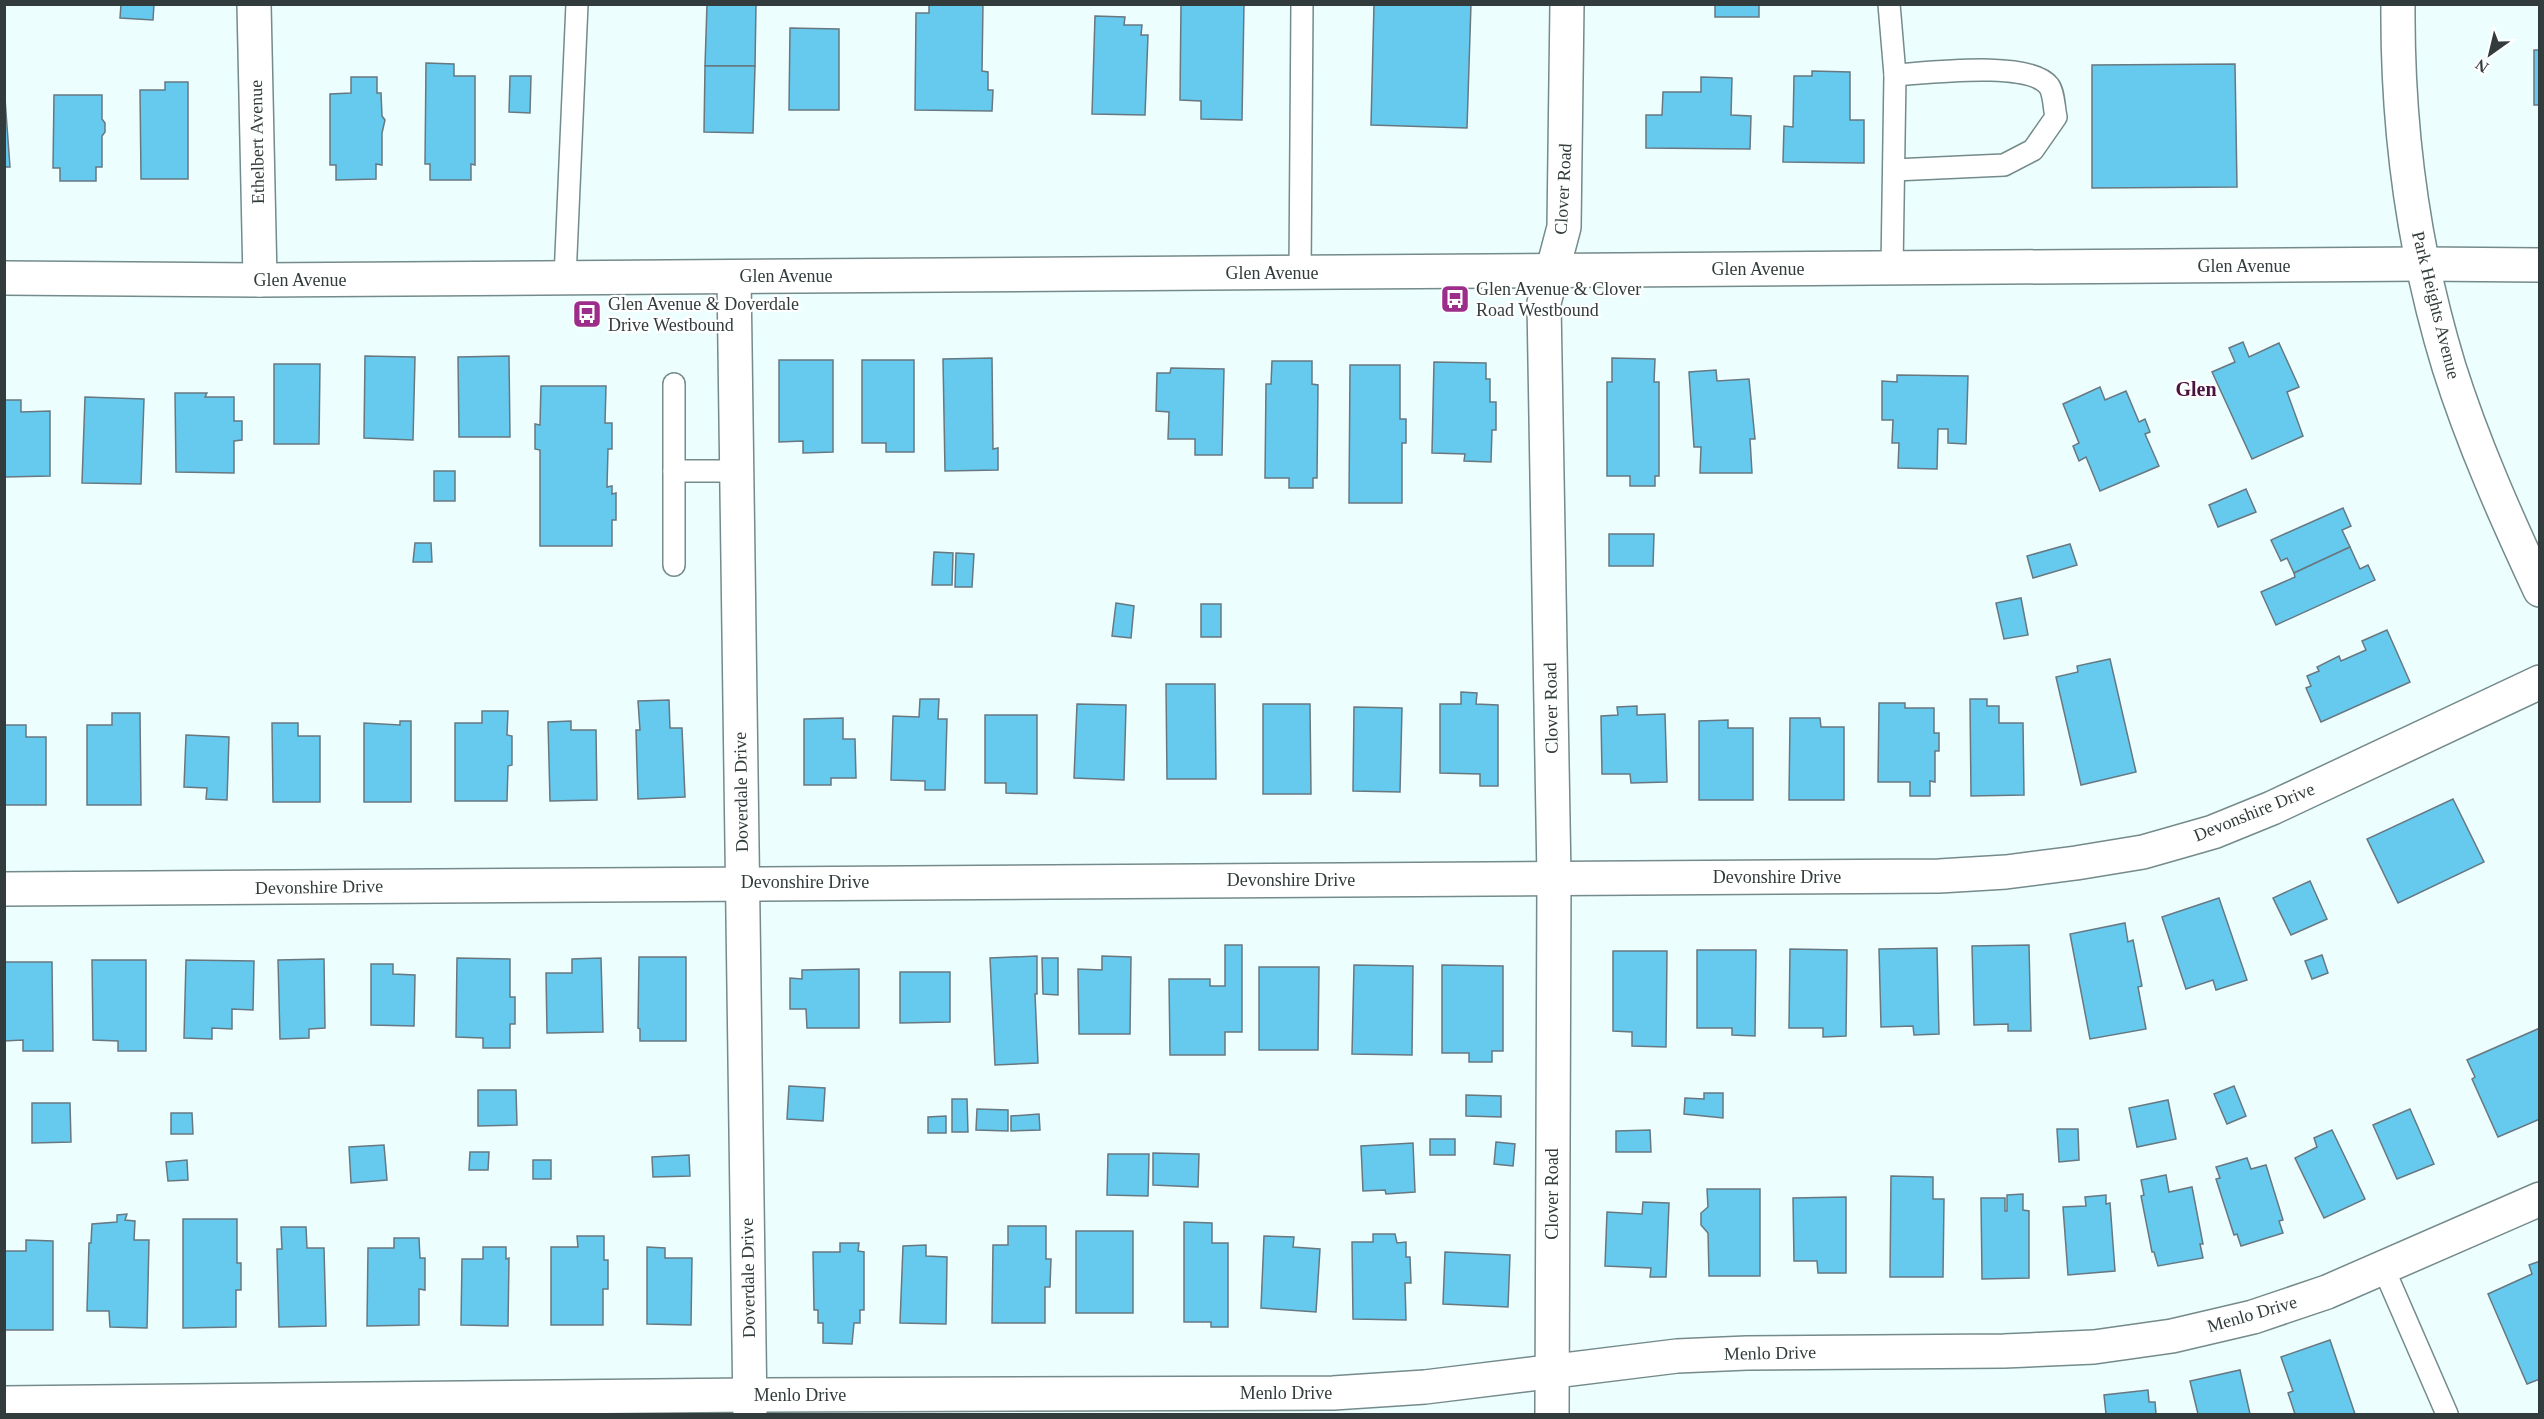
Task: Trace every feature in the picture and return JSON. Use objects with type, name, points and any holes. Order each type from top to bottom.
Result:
[{"type":"street","name":"Ethelbert Avenue","points":[[255,4],[260,280]]},
{"type":"street","name":"Clover Road","points":[[1552,1414],[1554,878],[1544,303],[1564,227],[1567,4]]},
{"type":"street","name":"Park Heights Avenue","points":[[2398,4],[2398,76],[2402,127],[2407,176],[2422,264],[2449,367],[2496,493],[2532,556],[2540,590]]},
{"type":"street","name":"Glen Avenue","points":[[4,278],[260,280],[2540,265]]},
{"type":"street","name":"Doverdale Drive","points":[[734,277],[750,1405]]},
{"type":"street","name":"Devonshire Drive","points":[[4,890],[1939,876],[2006,872],[2143,852],[2213,832],[2271,808],[2540,682]]},
{"type":"street","name":"Menlo Drive","points":[[4,1403],[750,1405],[1333,1394],[1425,1387],[1677,1356],[1747,1353],[2004,1351],[2094,1347],[2172,1336],[2253,1317],[2327,1292],[2540,1198]]},
{"type":"lane","points":[[566,278],[577,4]]},
{"type":"lane","points":[[1300,273],[1302,4]]},
{"type":"lane","points":[[1889,4],[1895,75],[1892,268]]},
{"type":"lane","points":[[1894,170],[2004,165],[2033,150],[2056,117],[2050,87],[2037,76],[2007,69],[1895,75]]},
{"type":"lane","points":[[674,384],[674,566]]},
{"type":"lane","points":[[674,471],[736,471]]},
{"type":"lane","points":[[2383,1267],[2447,1414]]},
{"type":"building","points":[[121,4],[154,4],[153,20],[120,18]]},
{"type":"building","points":[[707,4],[756,4],[755,66],[705,66]]},
{"type":"building","points":[[929,4],[983,4],[982,71],[988,72],[988,90],[993,90],[992,111],[915,110],[916,13],[929,13]]},
{"type":"building","points":[[1181,4],[1244,4],[1242,120],[1201,119],[1201,101],[1180,100]]},
{"type":"building","points":[[1374,4],[1471,4],[1467,128],[1371,125]]},
{"type":"building","points":[[1715,4],[1759,4],[1759,17],[1715,17]]},
{"type":"building","points":[[1095,16],[1125,17],[1124,25],[1142,25],[1141,35],[1148,35],[1145,115],[1092,114]]},
{"type":"building","points":[[790,28],[839,29],[839,110],[789,110]]},
{"type":"building","points":[[2534,50],[2540,50],[2540,105],[2534,105]]},
{"type":"building","points":[[426,63],[454,64],[454,76],[475,76],[475,165],[471,164],[471,180],[430,180],[430,164],[425,164]]},
{"type":"building","points":[[2235,64],[2237,187],[2092,188],[2092,65]]},
{"type":"building","points":[[705,66],[755,66],[753,133],[704,132]]},
{"type":"building","points":[[1812,71],[1850,72],[1850,120],[1864,120],[1864,163],[1783,162],[1784,126],[1793,127],[1794,76],[1812,76]]},
{"type":"building","points":[[510,76],[531,76],[530,113],[509,112]]},
{"type":"building","points":[[351,77],[377,77],[377,93],[381,93],[382,116],[385,120],[382,133],[382,165],[376,164],[376,179],[336,180],[336,165],[330,165],[330,94],[351,93]]},
{"type":"building","points":[[1701,77],[1732,78],[1731,115],[1751,116],[1750,149],[1646,148],[1646,115],[1662,115],[1663,92],[1701,92]]},
{"type":"building","points":[[165,82],[188,82],[188,179],[141,179],[140,90],[165,90]]},
{"type":"building","points":[[4,85],[10,167],[4,167]]},
{"type":"building","points":[[54,95],[102,95],[102,119],[105,123],[105,132],[102,136],[102,167],[96,167],[96,181],[60,181],[60,168],[53,168]]},
{"type":"building","points":[[2243,342],[2249,357],[2279,343],[2299,387],[2287,392],[2303,436],[2252,459],[2212,372],[2235,362],[2229,348]]},
{"type":"building","points":[[365,356],[415,357],[413,440],[364,438]]},
{"type":"building","points":[[509,356],[510,437],[459,437],[458,357]]},
{"type":"building","points":[[992,358],[993,449],[998,448],[998,470],[945,471],[943,359]]},
{"type":"building","points":[[1612,358],[1655,359],[1654,382],[1659,382],[1659,476],[1655,476],[1655,486],[1630,486],[1630,476],[1607,476],[1607,382],[1612,382]]},
{"type":"building","points":[[779,360],[833,360],[833,452],[803,453],[803,441],[779,442]]},
{"type":"building","points":[[862,360],[914,360],[914,452],[886,452],[886,443],[862,443]]},
{"type":"building","points":[[1272,361],[1312,361],[1312,384],[1318,385],[1317,478],[1313,478],[1313,488],[1289,488],[1289,478],[1265,478],[1266,384],[1271,384]]},
{"type":"building","points":[[1434,362],[1486,363],[1486,379],[1490,379],[1490,402],[1496,402],[1496,430],[1492,430],[1491,462],[1464,461],[1465,454],[1432,453]]},
{"type":"building","points":[[274,364],[320,364],[319,444],[274,444]]},
{"type":"building","points":[[1350,365],[1400,365],[1400,419],[1406,419],[1406,443],[1402,443],[1402,503],[1349,503]]},
{"type":"building","points":[[1171,368],[1224,369],[1222,455],[1195,455],[1195,439],[1168,439],[1169,412],[1156,411],[1157,373],[1170,373]]},
{"type":"building","points":[[1716,370],[1717,381],[1749,379],[1755,439],[1750,439],[1752,473],[1700,473],[1701,447],[1694,447],[1689,372]]},
{"type":"building","points":[[1897,375],[1968,376],[1966,444],[1948,443],[1948,429],[1938,429],[1937,469],[1898,468],[1899,443],[1892,443],[1893,420],[1882,420],[1882,381],[1897,382]]},
{"type":"building","points":[[541,386],[606,386],[605,423],[612,423],[612,449],[608,449],[607,487],[612,486],[612,494],[616,493],[616,520],[612,520],[612,546],[540,546],[540,450],[535,449],[535,424],[540,425]]},
{"type":"building","points":[[2100,387],[2105,400],[2126,391],[2139,422],[2145,419],[2150,432],[2145,434],[2159,466],[2100,491],[2086,457],[2079,461],[2073,446],[2079,443],[2063,404]]},
{"type":"building","points":[[175,393],[207,393],[205,397],[234,397],[234,421],[242,421],[242,440],[234,441],[234,473],[176,472]]},
{"type":"building","points":[[85,397],[144,399],[141,484],[82,483]]},
{"type":"building","points":[[4,400],[21,400],[21,412],[50,411],[50,476],[4,477]]},
{"type":"building","points":[[434,471],[455,471],[455,501],[434,501]]},
{"type":"building","points":[[2246,489],[2256,512],[2218,527],[2209,505]]},
{"type":"building","points":[[2343,508],[2351,526],[2342,530],[2350,547],[2294,573],[2287,558],[2281,561],[2271,540]]},
{"type":"building","points":[[1609,534],[1654,534],[1653,566],[1609,566]]},
{"type":"building","points":[[415,543],[431,543],[432,562],[413,562]]},
{"type":"building","points":[[2070,544],[2077,565],[2033,578],[2027,556]]},
{"type":"building","points":[[2350,547],[2360,569],[2368,565],[2375,580],[2276,625],[2261,592],[2295,577],[2294,573]]},
{"type":"building","points":[[934,552],[953,553],[952,585],[932,585]]},
{"type":"building","points":[[956,553],[974,554],[972,587],[955,587]]},
{"type":"building","points":[[2021,598],[2028,635],[2004,639],[1996,603]]},
{"type":"building","points":[[1116,603],[1134,606],[1131,638],[1112,636]]},
{"type":"building","points":[[1201,604],[1221,604],[1221,637],[1201,637]]},
{"type":"building","points":[[2387,630],[2410,682],[2321,722],[2306,688],[2311,686],[2307,676],[2319,671],[2317,667],[2339,656],[2341,661],[2366,650],[2362,641]]},
{"type":"building","points":[[2110,659],[2136,772],[2081,785],[2056,677],[2078,672],[2077,666]]},
{"type":"building","points":[[1166,684],[1215,684],[1216,779],[1167,779]]},
{"type":"building","points":[[1461,692],[1477,693],[1476,704],[1498,705],[1498,786],[1480,786],[1480,774],[1440,773],[1440,704],[1461,704]]},
{"type":"building","points":[[920,699],[939,699],[938,719],[947,719],[945,790],[925,790],[925,781],[891,780],[893,716],[919,717]]},
{"type":"building","points":[[1970,699],[1987,699],[1987,706],[1999,706],[1999,723],[2023,723],[2024,795],[1971,796]]},
{"type":"building","points":[[669,700],[670,728],[682,728],[685,797],[638,799],[636,730],[640,730],[638,701]]},
{"type":"building","points":[[1879,703],[1905,703],[1905,708],[1934,708],[1934,733],[1939,733],[1939,751],[1935,751],[1935,782],[1930,781],[1930,796],[1910,796],[1910,782],[1878,782]]},
{"type":"building","points":[[1077,704],[1126,705],[1124,780],[1074,778]]},
{"type":"building","points":[[1263,704],[1310,704],[1311,794],[1263,794]]},
{"type":"building","points":[[1637,706],[1637,715],[1665,714],[1667,782],[1631,783],[1630,774],[1602,774],[1601,716],[1618,715],[1617,707]]},
{"type":"building","points":[[1354,707],[1402,708],[1400,792],[1353,791]]},
{"type":"building","points":[[482,711],[508,711],[507,735],[512,736],[512,765],[508,766],[507,801],[455,801],[455,723],[482,723]]},
{"type":"building","points":[[112,713],[140,713],[141,805],[87,805],[87,725],[112,725]]},
{"type":"building","points":[[985,715],[1037,715],[1037,794],[1006,793],[1006,783],[985,783]]},
{"type":"building","points":[[843,718],[843,739],[855,739],[856,778],[831,778],[831,785],[804,785],[804,719]]},
{"type":"building","points":[[1790,718],[1820,718],[1821,727],[1844,727],[1844,800],[1789,800]]},
{"type":"building","points":[[1728,720],[1728,728],[1753,728],[1753,800],[1699,800],[1699,721]]},
{"type":"building","points":[[400,721],[411,721],[411,802],[364,802],[364,723],[400,725]]},
{"type":"building","points":[[571,721],[571,730],[596,730],[597,800],[550,801],[548,722]]},
{"type":"building","points":[[272,723],[298,723],[298,736],[320,736],[320,802],[273,802]]},
{"type":"building","points":[[4,725],[26,725],[26,737],[46,737],[46,805],[4,805]]},
{"type":"building","points":[[186,735],[229,737],[227,800],[206,799],[207,788],[184,787]]},
{"type":"building","points":[[2453,799],[2484,862],[2398,903],[2367,839]]},
{"type":"building","points":[[2310,881],[2327,919],[2291,935],[2273,898]]},
{"type":"building","points":[[2219,898],[2247,980],[2216,990],[2213,980],[2186,989],[2162,917]]},
{"type":"building","points":[[2125,923],[2128,942],[2133,940],[2142,986],[2138,987],[2146,1029],[2090,1039],[2070,934]]},
{"type":"building","points":[[1225,945],[1242,945],[1242,1032],[1225,1032],[1225,1055],[1170,1055],[1169,979],[1210,979],[1210,986],[1225,986]]},
{"type":"building","points":[[2029,945],[2031,1031],[2008,1031],[2008,1024],[1974,1025],[1972,946]]},
{"type":"building","points":[[1937,948],[1939,1034],[1914,1035],[1913,1026],[1881,1027],[1879,949]]},
{"type":"building","points":[[1790,949],[1847,950],[1846,1036],[1823,1037],[1823,1028],[1789,1028]]},
{"type":"building","points":[[1697,950],[1756,950],[1755,1036],[1732,1035],[1732,1028],[1697,1028]]},
{"type":"building","points":[[1613,951],[1667,951],[1666,1047],[1632,1046],[1632,1032],[1613,1031]]},
{"type":"building","points":[[2322,955],[2328,973],[2312,979],[2305,961]]},
{"type":"building","points":[[1037,956],[1037,994],[1035,994],[1038,1063],[995,1065],[990,958]]},
{"type":"building","points":[[1102,956],[1131,957],[1130,1034],[1079,1034],[1078,969],[1102,970]]},
{"type":"building","points":[[639,957],[686,957],[686,1041],[640,1041],[640,1029],[638,1028]]},
{"type":"building","points":[[457,958],[510,959],[510,997],[515,997],[515,1024],[510,1024],[510,1048],[483,1048],[483,1038],[456,1037]]},
{"type":"building","points":[[601,958],[603,1032],[547,1033],[546,973],[572,973],[572,959]]},
{"type":"building","points":[[1042,958],[1058,958],[1058,995],[1043,994]]},
{"type":"building","points":[[324,959],[325,1028],[309,1029],[309,1038],[280,1039],[278,960]]},
{"type":"building","points":[[92,960],[146,960],[146,1051],[118,1051],[118,1041],[93,1040]]},
{"type":"building","points":[[186,960],[254,961],[253,1010],[232,1009],[232,1029],[212,1028],[212,1039],[184,1038]]},
{"type":"building","points":[[4,962],[52,962],[53,1051],[23,1051],[23,1040],[4,1041]]},
{"type":"building","points":[[371,964],[393,964],[393,974],[415,975],[414,1026],[371,1025]]},
{"type":"building","points":[[1354,965],[1413,966],[1412,1055],[1352,1054]]},
{"type":"building","points":[[1442,965],[1503,966],[1503,1051],[1492,1051],[1492,1062],[1469,1062],[1469,1053],[1442,1053]]},
{"type":"building","points":[[1259,967],[1319,967],[1318,1050],[1259,1050]]},
{"type":"building","points":[[859,969],[859,1028],[807,1028],[806,1009],[790,1009],[790,978],[802,979],[802,970]]},
{"type":"building","points":[[900,972],[950,972],[950,1022],[900,1023]]},
{"type":"building","points":[[2540,1028],[2540,1119],[2498,1137],[2472,1079],[2475,1077],[2467,1060]]},
{"type":"building","points":[[789,1086],[825,1088],[823,1121],[787,1119]]},
{"type":"building","points":[[2234,1086],[2246,1116],[2227,1124],[2214,1094]]},
{"type":"building","points":[[478,1090],[516,1090],[517,1125],[478,1126]]},
{"type":"building","points":[[1704,1093],[1723,1093],[1723,1118],[1684,1114],[1685,1098],[1704,1099]]},
{"type":"building","points":[[1466,1095],[1501,1096],[1501,1117],[1466,1116]]},
{"type":"building","points":[[952,1099],[967,1099],[968,1132],[952,1132]]},
{"type":"building","points":[[2168,1100],[2176,1139],[2137,1147],[2129,1108]]},
{"type":"building","points":[[32,1103],[70,1103],[71,1142],[32,1143]]},
{"type":"building","points":[[977,1109],[1008,1110],[1008,1131],[976,1130]]},
{"type":"building","points":[[2410,1109],[2434,1164],[2397,1179],[2373,1125]]},
{"type":"building","points":[[171,1113],[192,1113],[193,1134],[171,1134]]},
{"type":"building","points":[[1039,1114],[1040,1130],[1011,1131],[1011,1116]]},
{"type":"building","points":[[946,1116],[946,1133],[928,1133],[928,1117]]},
{"type":"building","points":[[2057,1129],[2078,1129],[2079,1160],[2059,1162]]},
{"type":"building","points":[[1650,1130],[1651,1152],[1616,1152],[1616,1131]]},
{"type":"building","points":[[2332,1130],[2365,1199],[2324,1218],[2295,1158],[2317,1147],[2314,1138]]},
{"type":"building","points":[[1430,1139],[1455,1139],[1455,1155],[1430,1155]]},
{"type":"building","points":[[1496,1142],[1515,1144],[1513,1166],[1494,1164]]},
{"type":"building","points":[[1413,1143],[1415,1192],[1386,1194],[1385,1190],[1363,1191],[1361,1146]]},
{"type":"building","points":[[384,1145],[387,1180],[351,1183],[349,1147]]},
{"type":"building","points":[[470,1152],[489,1152],[488,1170],[469,1170]]},
{"type":"building","points":[[1153,1153],[1199,1154],[1198,1187],[1153,1185]]},
{"type":"building","points":[[1108,1154],[1149,1154],[1148,1196],[1107,1195]]},
{"type":"building","points":[[689,1155],[690,1176],[653,1177],[652,1157]]},
{"type":"building","points":[[2247,1158],[2251,1169],[2266,1165],[2283,1220],[2279,1221],[2283,1233],[2241,1246],[2237,1234],[2234,1235],[2216,1179],[2220,1178],[2216,1167]]},
{"type":"building","points":[[187,1160],[188,1180],[168,1181],[166,1162]]},
{"type":"building","points":[[533,1160],[551,1160],[551,1179],[533,1179]]},
{"type":"building","points":[[2166,1175],[2169,1192],[2192,1187],[2203,1244],[2200,1244],[2203,1258],[2158,1266],[2154,1252],[2152,1252],[2141,1196],[2144,1195],[2141,1180]]},
{"type":"building","points":[[1891,1176],[1933,1177],[1933,1199],[1944,1199],[1943,1277],[1890,1277]]},
{"type":"building","points":[[1707,1189],[1760,1189],[1760,1276],[1709,1276],[1708,1233],[1701,1225],[1701,1213],[1708,1207]]},
{"type":"building","points":[[2023,1194],[2023,1210],[2029,1211],[2029,1278],[1982,1279],[1981,1198],[2005,1198],[2005,1211],[2007,1211],[2007,1195]]},
{"type":"building","points":[[2106,1195],[2106,1204],[2110,1203],[2115,1271],[2068,1275],[2063,1207],[2086,1206],[2085,1197]]},
{"type":"building","points":[[1846,1197],[1846,1273],[1818,1273],[1817,1261],[1794,1261],[1793,1198]]},
{"type":"building","points":[[1643,1202],[1669,1203],[1666,1277],[1650,1277],[1651,1268],[1605,1266],[1607,1212],[1642,1214]]},
{"type":"building","points":[[127,1214],[125,1220],[135,1221],[134,1240],[149,1240],[147,1328],[110,1327],[109,1311],[87,1311],[89,1243],[91,1243],[92,1224],[117,1222],[117,1215]]},
{"type":"building","points":[[183,1219],[237,1219],[237,1263],[241,1263],[241,1290],[236,1290],[236,1327],[183,1328]]},
{"type":"building","points":[[1184,1222],[1212,1223],[1212,1243],[1228,1243],[1228,1327],[1211,1327],[1211,1322],[1184,1322]]},
{"type":"building","points":[[1008,1226],[1046,1226],[1046,1259],[1051,1259],[1050,1287],[1045,1287],[1045,1323],[992,1323],[993,1245],[1008,1245]]},
{"type":"building","points":[[281,1227],[306,1227],[307,1248],[324,1248],[326,1326],[279,1327],[277,1249],[282,1249]]},
{"type":"building","points":[[1076,1231],[1133,1231],[1133,1313],[1076,1313]]},
{"type":"building","points":[[1373,1234],[1395,1234],[1397,1243],[1406,1242],[1406,1257],[1410,1257],[1411,1283],[1405,1283],[1406,1320],[1353,1319],[1352,1242],[1373,1242]]},
{"type":"building","points":[[577,1236],[604,1236],[604,1260],[608,1260],[608,1289],[603,1289],[603,1325],[551,1325],[551,1247],[578,1247]]},
{"type":"building","points":[[1264,1236],[1294,1237],[1293,1247],[1320,1249],[1316,1312],[1261,1308]]},
{"type":"building","points":[[394,1238],[419,1238],[420,1258],[425,1258],[425,1290],[419,1289],[419,1325],[367,1326],[368,1248],[394,1248]]},
{"type":"building","points":[[26,1240],[53,1241],[53,1330],[4,1330],[4,1251],[26,1251]]},
{"type":"building","points":[[840,1243],[859,1243],[858,1251],[864,1252],[864,1310],[860,1310],[860,1323],[854,1323],[852,1344],[823,1343],[823,1323],[818,1323],[818,1310],[814,1310],[813,1252],[840,1252]]},
{"type":"building","points":[[926,1245],[926,1256],[947,1257],[946,1324],[900,1323],[903,1246]]},
{"type":"building","points":[[483,1247],[506,1247],[506,1259],[509,1258],[508,1326],[461,1325],[462,1259],[483,1259]]},
{"type":"building","points":[[647,1247],[665,1248],[665,1258],[692,1258],[691,1325],[647,1324]]},
{"type":"building","points":[[1445,1252],[1510,1255],[1508,1307],[1443,1304]]},
{"type":"building","points":[[2540,1261],[2540,1379],[2527,1384],[2488,1294],[2532,1274],[2529,1265]]},
{"type":"building","points":[[2330,1340],[2355,1414],[2295,1414],[2288,1393],[2293,1391],[2281,1357]]},
{"type":"building","points":[[2240,1370],[2250,1414],[2198,1414],[2190,1381]]},
{"type":"building","points":[[2148,1390],[2149,1402],[2155,1402],[2156,1414],[2106,1414],[2104,1395]]},
{"type":"place","name":"Glen Avenue & Clover Road Westbound","points":[[1455,299]]},
{"type":"place","name":"Glen Avenue & Doverdale Drive Westbound","points":[[587,314]]},
{"type":"district","name":"Glen","points":[[2196,389]]}]
